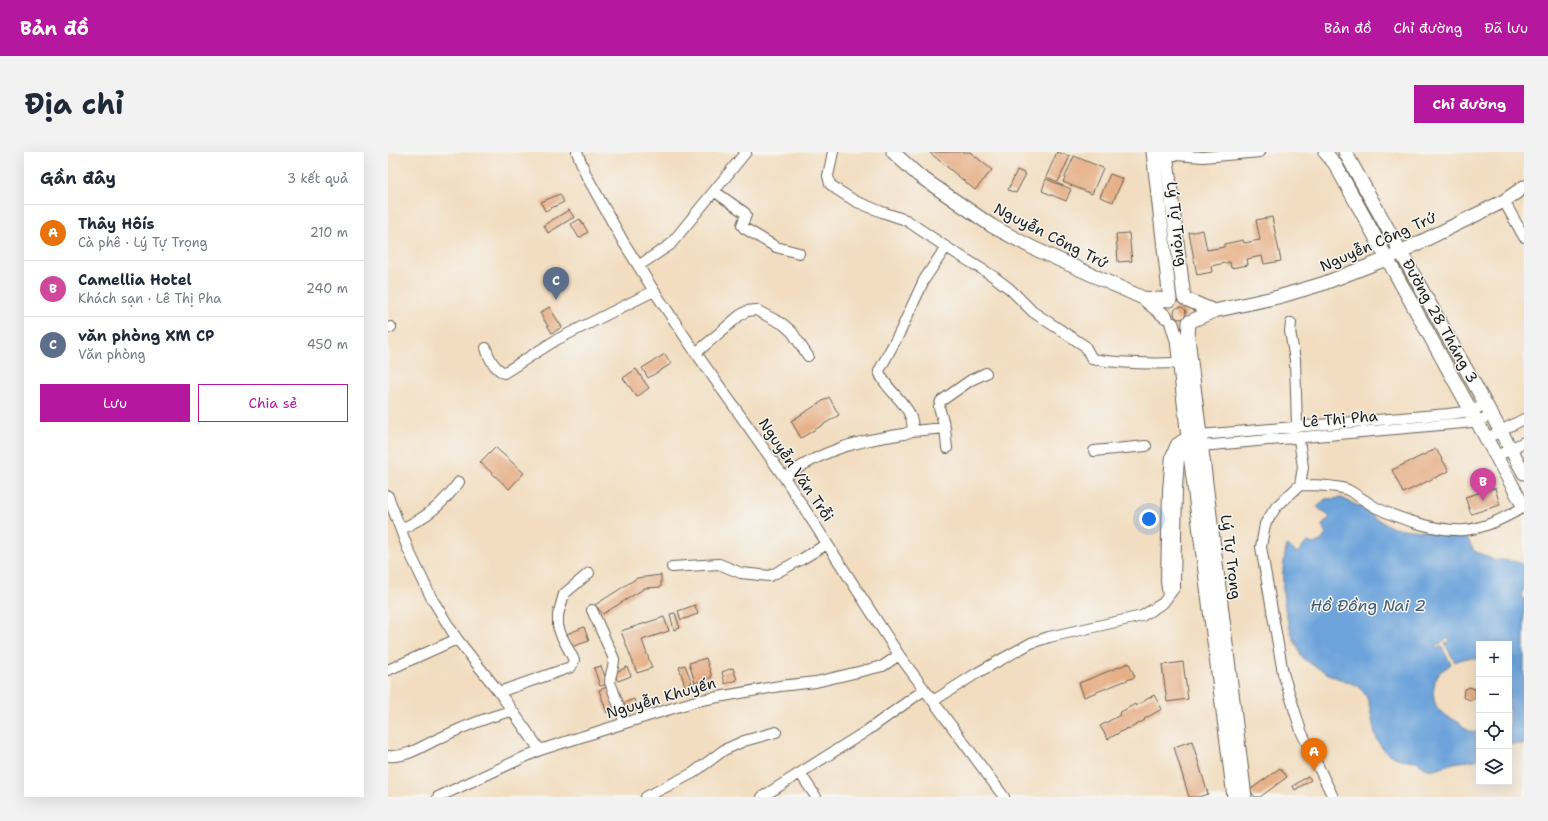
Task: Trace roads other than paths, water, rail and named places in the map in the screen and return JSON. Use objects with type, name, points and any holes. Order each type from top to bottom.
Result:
[{"type":"street","name":"Nguyễn Văn Trỗi","points":[[577,152],[586,175],[654,291],[696,354],[784,477],[899,656],[1004,797]]},
{"type":"street","points":[[638,266],[670,245],[746,152]]},
{"type":"street","points":[[833,152],[828,176],[830,184],[836,189],[855,201],[906,220],[993,276],[1010,289],[1033,312],[1085,346],[1092,359],[1115,363],[1136,364],[1180,363]]},
{"type":"street","name":"Nguyễn Công Trứ","points":[[893,152],[918,175],[992,226],[1031,247],[1143,298],[1169,320]]},
{"type":"street","points":[[1151,153],[1167,153],[1203,157],[1260,152]]},
{"type":"street","name":"Đường 28 Tháng 3","points":[[1325,152],[1335,164],[1524,507]]},
{"type":"street","name":"Đường 28 Tháng 3","points":[[1345,152],[1489,410],[1512,448],[1524,473]]},
{"type":"street","name":"Lý Tự Trọng","points":[[1151,153],[1170,300]]},
{"type":"street","name":"Lý Tự Trọng","points":[[1167,153],[1186,299]]},
{"type":"street","name":"Nguyễn Công Trứ","points":[[1189,322],[1214,311],[1304,290],[1387,259],[1504,201],[1524,187]]},
{"type":"street","points":[[714,191],[745,213],[746,215],[742,225],[749,232],[776,247],[799,253]]},
{"type":"street","points":[[1504,201],[1524,237]]},
{"type":"street","points":[[912,431],[912,421],[907,411],[884,381],[879,371],[900,332],[924,280],[946,247]]},
{"type":"street","points":[[486,348],[494,365],[499,371],[504,372],[556,340],[654,291]]},
{"type":"street","points":[[1186,299],[1194,308],[1192,318],[1189,322],[1181,326],[1169,320],[1165,308],[1170,300],[1179,297],[1186,299],[1214,311]]},
{"type":"street","name":"Nguyễn Công Trứ","points":[[1143,298],[1170,300]]},
{"type":"street","points":[[696,354],[739,316],[747,311],[756,310],[783,324],[792,332],[808,356]]},
{"type":"street","name":"Lý Tự Trọng","points":[[1169,320],[1177,340],[1195,441],[1245,797]]},
{"type":"street","name":"Lý Tự Trọng","points":[[1189,322],[1188,338],[1195,441],[1234,797]]},
{"type":"street","points":[[1291,323],[1290,332],[1296,360],[1297,426],[1303,467],[1300,485],[1276,507],[1265,524],[1261,547],[1283,673],[1300,731],[1332,797]]},
{"type":"street","points":[[947,448],[945,428],[939,406],[941,401],[971,380],[986,374]]},
{"type":"street","points":[[933,701],[977,673],[1031,643],[1050,637],[1142,616],[1163,603],[1168,596],[1166,581],[1167,532],[1171,456],[1176,444],[1297,426],[1448,414],[1474,416],[1489,410]]},
{"type":"street","name":"Lê Thị Pha","points":[[1195,441],[1299,437],[1436,426],[1474,416]]},
{"type":"street","points":[[1486,438],[1524,419]]},
{"type":"street","points":[[784,477],[800,466],[825,453],[847,445],[904,434],[912,431],[945,428]]},
{"type":"street","points":[[1497,456],[1524,442]]},
{"type":"street","points":[[1094,451],[1146,446]]},
{"type":"street","points":[[401,529],[422,519],[435,509],[450,494],[459,482]]},
{"type":"street","points":[[1300,485],[1318,485],[1347,490],[1376,508],[1409,521],[1436,528],[1465,530],[1495,522],[1524,507]]},
{"type":"street","points":[[388,496],[408,549],[431,598],[457,639],[499,692],[540,750]]},
{"type":"street","points":[[672,567],[719,564],[740,573],[770,576],[827,544]]},
{"type":"street","points":[[499,692],[571,667],[574,660],[561,635],[558,626],[558,615],[564,594],[589,573]]},
{"type":"street","points":[[592,610],[614,659],[614,667],[610,676],[610,682],[625,722]]},
{"type":"street","points":[[388,670],[457,639]]},
{"type":"street","name":"Nguyễn Khuyến","points":[[438,797],[540,750],[625,722],[696,701],[780,686],[816,682],[884,666],[899,656]]},
{"type":"street","points":[[762,797],[868,730],[924,690]]},
{"type":"street","points":[[388,756],[393,757],[407,753],[490,716],[512,711]]},
{"type":"street","points":[[646,797],[693,773],[724,750],[744,741],[776,732]]},
{"type":"street","points":[[800,773],[816,797]]},
{"type":"water","name":"Hồ Đồng Nai 2","points":[[1342,498],[1362,508],[1375,518],[1393,528],[1432,532],[1467,538],[1474,551],[1492,559],[1519,562],[1524,566],[1524,589],[1521,594],[1524,598],[1524,744],[1512,744],[1512,641],[1476,641],[1476,659],[1467,658],[1455,662],[1445,644],[1450,641],[1449,638],[1435,646],[1437,649],[1441,646],[1451,664],[1439,673],[1437,677],[1434,687],[1435,703],[1442,713],[1458,722],[1467,730],[1476,732],[1476,760],[1454,763],[1432,769],[1422,766],[1417,761],[1398,758],[1385,751],[1376,738],[1369,703],[1361,689],[1353,684],[1330,675],[1302,657],[1292,634],[1285,609],[1283,596],[1283,570],[1287,545],[1297,553],[1307,542],[1314,544],[1322,540],[1326,534],[1322,525],[1330,517],[1317,507],[1325,499]]},
{"type":"place","name":"văn phòng XM CP","points":[[556,300]]},
{"type":"place","name":"Camellia Hotel","points":[[1483,501]]},
{"type":"place","name":"Thây Hôís","points":[[1314,771]]}]
